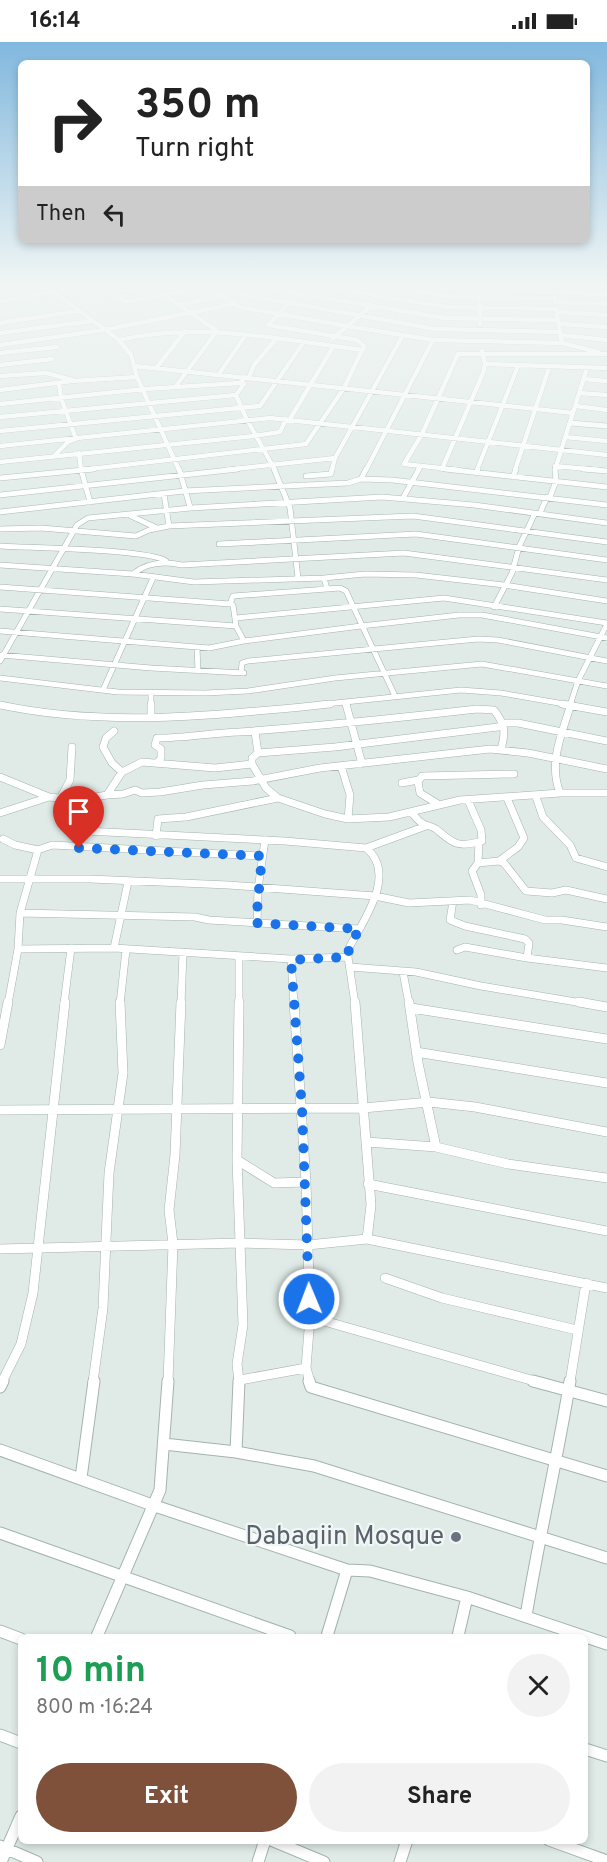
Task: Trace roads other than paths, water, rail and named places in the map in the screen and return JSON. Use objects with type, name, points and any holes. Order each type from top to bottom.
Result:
[{"type":"street","points":[[135,369],[145,389],[166,445],[176,459],[190,507]]},
{"type":"street","points":[[171,369],[573,413]]},
{"type":"street","points":[[219,374],[222,369]]},
{"type":"street","points":[[0,404],[176,386],[240,383],[252,369]]},
{"type":"street","points":[[240,383],[244,385],[236,395],[0,418],[1,431],[263,405],[287,369]]},
{"type":"street","points":[[0,462],[280,432],[320,369]]},
{"type":"street","points":[[0,478],[306,444],[344,388],[354,369]]},
{"type":"street","points":[[306,476],[331,474],[334,458],[354,427],[385,369]]},
{"type":"street","points":[[361,479],[418,369]]},
{"type":"street","points":[[451,369],[422,434],[405,464],[607,487]]},
{"type":"street","points":[[442,469],[483,369]]},
{"type":"street","points":[[476,473],[517,369]]},
{"type":"street","points":[[513,477],[549,369]]},
{"type":"street","points":[[491,616],[504,585],[512,573],[526,529],[549,497],[555,481],[555,466],[587,369]]},
{"type":"street","points":[[176,386],[186,371]]},
{"type":"street","points":[[0,376],[50,373],[72,381]]},
{"type":"street","points":[[0,390],[72,381],[137,377]]},
{"type":"street","points":[[584,379],[607,381]]},
{"type":"street","points":[[59,384],[69,424],[76,439]]},
{"type":"street","points":[[579,393],[607,395]]},
{"type":"street","points":[[236,395],[254,436],[283,487],[294,539],[298,578]]},
{"type":"street","points":[[576,406],[607,410]]},
{"type":"street","points":[[0,446],[270,418],[607,454]]},
{"type":"street","points":[[570,423],[607,426]]},
{"type":"street","points":[[565,437],[607,441]]},
{"type":"street","points":[[52,457],[68,442],[76,439]]},
{"type":"street","points":[[79,453],[90,502]]},
{"type":"street","points":[[0,495],[334,458]]},
{"type":"street","points":[[555,466],[607,471]]},
{"type":"street","points":[[403,498],[420,467]]},
{"type":"street","points":[[0,512],[184,491],[348,483],[361,479],[549,497],[607,505]]},
{"type":"street","points":[[164,494],[169,526]]},
{"type":"street","points":[[607,523],[392,497],[190,507],[81,520],[1,657],[243,673],[242,663],[248,662],[478,639],[498,640],[607,661]]},
{"type":"street","points":[[130,515],[157,528]]},
{"type":"street","points":[[1,527],[136,536],[169,526],[413,516],[526,529],[607,542]]},
{"type":"street","points":[[272,541],[292,532]]},
{"type":"street","points":[[219,544],[416,534],[607,560]]},
{"type":"street","points":[[0,546],[160,556],[166,561],[182,565],[404,553],[607,580]]},
{"type":"street","points":[[133,574],[148,566],[166,561]]},
{"type":"street","points":[[0,565],[133,574],[194,582],[408,574],[504,585],[607,601]]},
{"type":"street","points":[[103,690],[153,578]]},
{"type":"street","points":[[324,578],[327,589]]},
{"type":"street","points":[[0,587],[230,604],[233,605],[236,626],[244,641]]},
{"type":"street","points":[[230,604],[233,596],[247,593],[344,589],[395,696]]},
{"type":"street","points":[[236,618],[433,598],[495,605],[607,623],[604,637],[588,658],[578,681],[554,759],[555,780],[560,793]]},
{"type":"street","points":[[0,609],[236,626]]},
{"type":"street","points":[[0,631],[124,642],[223,647],[244,641],[459,615],[491,616],[604,637]]},
{"type":"street","points":[[197,647],[198,671]]},
{"type":"street","points":[[0,678],[103,690],[152,693],[249,691],[383,673],[482,664],[607,686]]},
{"type":"street","points":[[0,705],[114,719],[151,718],[220,715],[371,701],[436,691],[477,691],[607,712]]},
{"type":"street","points":[[151,718],[152,693]]},
{"type":"street","points":[[345,702],[362,764]]},
{"type":"street","points":[[158,762],[161,749],[155,745],[157,738],[185,738],[217,733],[351,724],[477,709],[494,710],[506,723],[501,749]]},
{"type":"street","points":[[607,741],[518,723],[506,723],[498,727],[258,753],[252,758],[252,764],[266,788],[278,798],[325,814],[348,819],[380,818],[438,804],[468,800],[560,793],[607,793]]},
{"type":"street","points":[[114,731],[106,738],[103,747],[112,763],[122,772]]},
{"type":"street","points":[[255,732],[258,753]]},
{"type":"street","points":[[60,799],[70,780],[72,747]]},
{"type":"street","points":[[0,777],[49,797],[88,801],[135,790],[149,793],[262,779],[298,771],[501,749],[607,769]]},
{"type":"street","points":[[106,795],[122,772],[136,764],[158,762],[215,768],[252,764]]},
{"type":"street","points":[[341,766],[350,795],[348,819]]},
{"type":"street","points":[[402,783],[418,780],[422,776],[442,774],[514,774]]},
{"type":"street","points":[[418,780],[421,795],[430,797],[438,804]]},
{"type":"street","points":[[538,795],[536,797],[543,817],[570,845],[573,855],[607,867]]},
{"type":"street","points":[[0,813],[49,797]]},
{"type":"street","points":[[156,836],[158,819],[186,817],[278,798]]},
{"type":"street","points":[[478,864],[499,861],[518,847],[524,838],[507,798]]},
{"type":"street","points":[[468,800],[481,830],[482,841],[479,842],[478,864],[472,871],[481,896],[481,905]]},
{"type":"street","points":[[406,813],[412,813],[426,826]]},
{"type":"street","points":[[86,831],[266,840],[366,848],[431,825],[439,836],[457,845],[479,842]]},
{"type":"street","points":[[3,839],[15,845],[38,850],[52,845],[262,856]]},
{"type":"street","points":[[256,923],[258,889],[266,840]]},
{"type":"street","points":[[366,848],[373,852],[381,876],[380,886],[349,948],[348,957],[367,1142],[371,1213],[367,1239]]},
{"type":"street","points":[[0,1045],[18,949],[20,913],[38,850]]},
{"type":"street","points":[[499,861],[512,872],[526,891],[552,893],[566,890],[607,899]]},
{"type":"street","points":[[0,879],[31,878],[228,885],[375,896],[409,903],[470,900],[481,905],[545,920],[562,920],[607,927]]},
{"type":"street","points":[[114,948],[128,882]]},
{"type":"street","points":[[453,901],[450,920],[525,939],[528,943],[527,958]]},
{"type":"street","points":[[20,913],[195,917],[359,929]]},
{"type":"street","points":[[457,950],[465,947],[527,958],[607,968]]},
{"type":"street","points":[[0,1387],[3,1375],[15,1359],[28,1319],[33,1293],[51,1111],[71,948]]},
{"type":"street","points":[[18,949],[114,948],[291,960],[348,957]]},
{"type":"street","points":[[81,1478],[103,1308],[109,1173],[123,1073],[120,1005],[126,950]]},
{"type":"street","points":[[98,1634],[160,1490],[171,1334],[173,1244],[169,1210],[175,1155],[183,952]]},
{"type":"street","points":[[236,1452],[240,1380],[237,1364],[243,1325],[237,1160],[239,956]]},
{"type":"street","points":[[291,960],[306,1182],[310,1317],[306,1368],[310,1387],[607,1476]]},
{"type":"street","points":[[350,967],[416,972],[481,986],[607,1007]]},
{"type":"street","points":[[403,972],[411,1008],[416,1052],[429,1102],[436,1147]]},
{"type":"street","points":[[411,1008],[607,1039]]},
{"type":"street","points":[[416,1052],[607,1083]]},
{"type":"street","points":[[0,1110],[176,1111],[363,1108],[429,1102],[475,1107],[607,1132]]},
{"type":"street","points":[[367,1142],[436,1147],[508,1164],[607,1178]]},
{"type":"street","points":[[237,1160],[274,1183],[306,1182]]},
{"type":"street","points":[[368,1184],[607,1231]]},
{"type":"street","points":[[0,1249],[240,1243],[308,1245],[367,1239],[607,1288]]},
{"type":"street","points":[[385,1278],[442,1298],[578,1330]]},
{"type":"street","points":[[526,1616],[539,1536],[557,1460],[586,1283]]},
{"type":"street","points":[[310,1317],[444,1358],[607,1401]]},
{"type":"street","points":[[240,1380],[306,1368]]},
{"type":"street","points":[[164,1444],[236,1452],[314,1466],[607,1558]]},
{"type":"street","points":[[0,1450],[155,1506],[347,1570],[370,1571],[467,1597],[578,1634]]},
{"type":"street","points":[[0,1533],[284,1634]]},
{"type":"street","points":[[328,1634],[347,1570]]},
{"type":"street","points":[[458,1634],[467,1597]]},
{"type":"street","points":[[0,1631],[18,1638]]},
{"type":"street","points":[[588,1637],[607,1644]]},
{"type":"street","points":[[0,1734],[18,1742]]},
{"type":"street","points":[[588,1750],[607,1756]]},
{"type":"street","points":[[1,1862],[3,1847],[18,1821]]},
{"type":"street","points":[[258,1862],[264,1844]]},
{"type":"street","points":[[281,1844],[324,1862]]},
{"type":"street","points":[[400,1862],[406,1844]]},
{"type":"street","points":[[560,1844],[607,1861]]},
{"type":"street","points":[[3,1847],[37,1862]]},
{"type":"place","name":"Dabaqiin Mosque","points":[[456,1537]]}]
